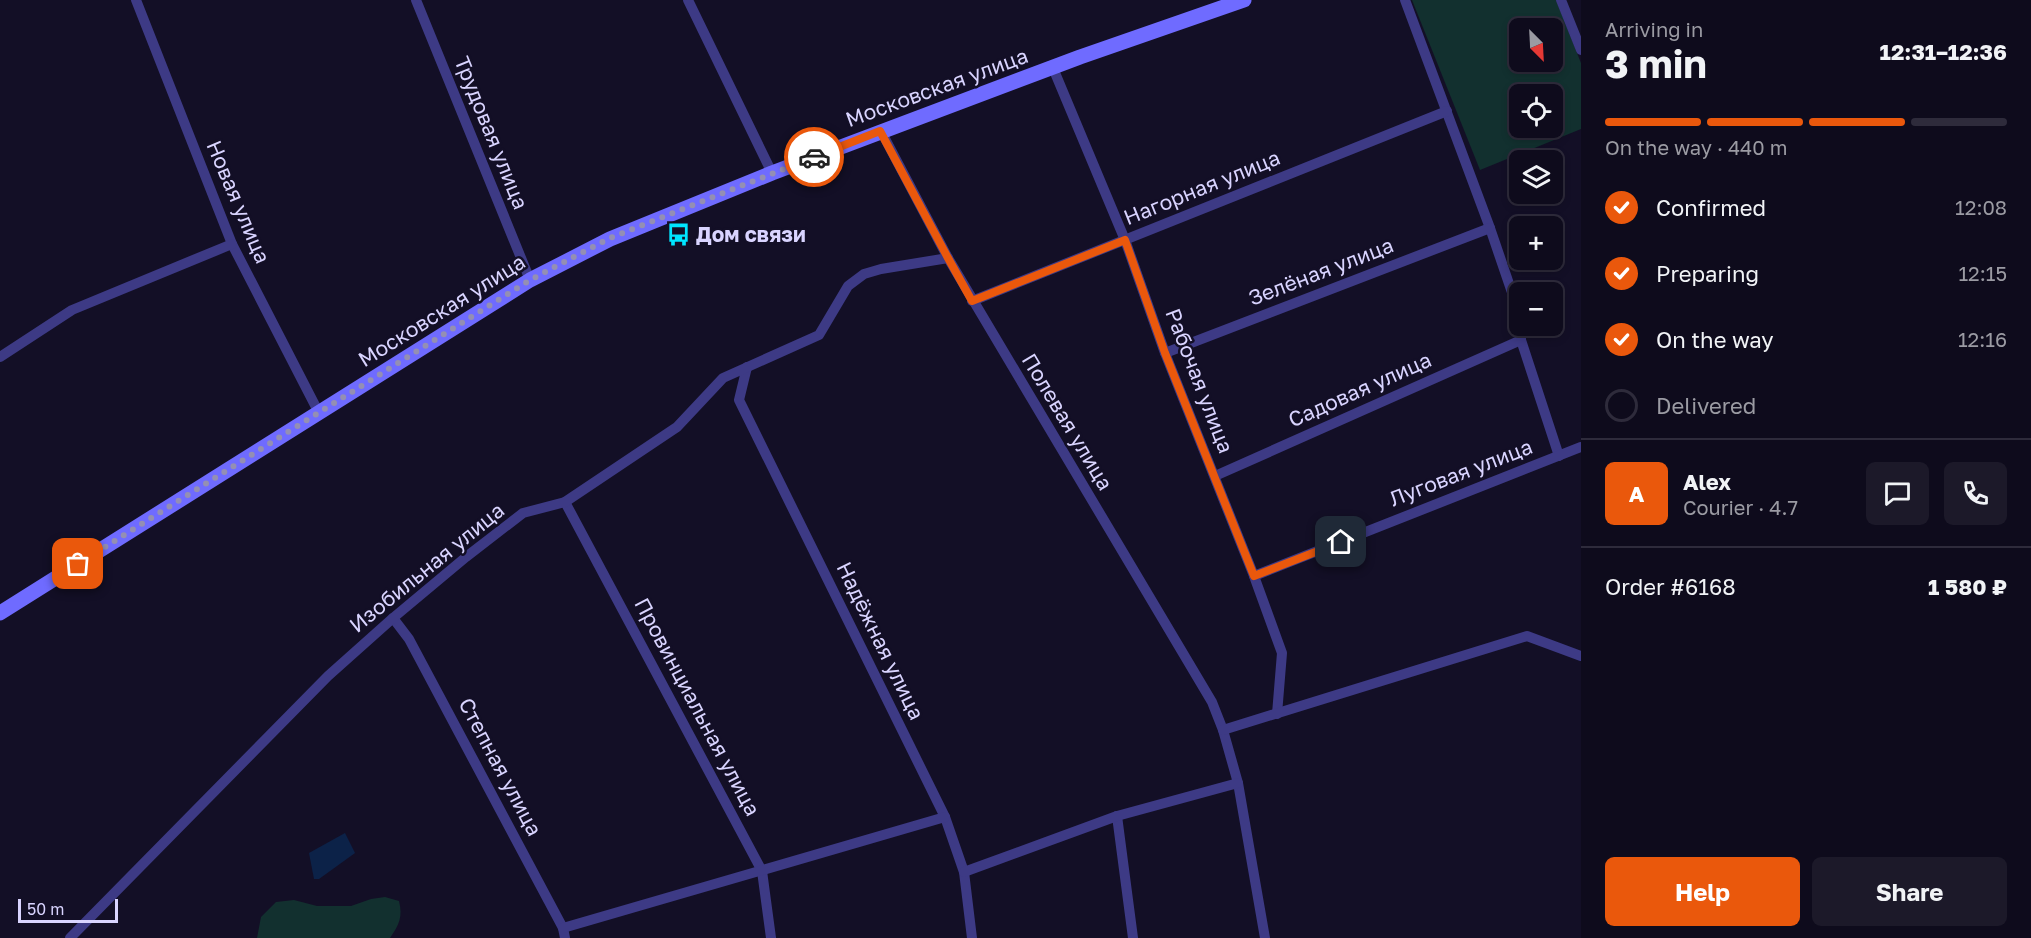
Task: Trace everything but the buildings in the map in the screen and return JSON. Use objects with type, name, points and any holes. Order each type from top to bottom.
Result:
[{"type":"main road","name":"Московская улица","points":[[0,613],[530,280],[610,238],[880,131],[1244,0]]},
{"type":"street","name":"Новая улица","points":[[135,0],[232,244],[319,413]]},
{"type":"street","name":"Трудовая улица","points":[[416,0],[530,280]]},
{"type":"street","points":[[688,0],[772,173]]},
{"type":"street","points":[[1405,0],[1509,284]]},
{"type":"street","points":[[1561,0],[1581,50]]},
{"type":"street","name":"Рабочая улица","points":[[1053,68],[1125,240],[1165,353],[1254,576],[1282,654],[1277,714]]},
{"type":"street","name":"Нагорная улица","points":[[972,301],[1447,111]]},
{"type":"street","name":"Полевая улица","points":[[880,131],[972,301],[1212,702],[1223,730],[1238,783],[1265,938]]},
{"type":"street","name":"Зелёная улица","points":[[1165,353],[1490,228]]},
{"type":"street","points":[[0,357],[72,310],[232,244]]},
{"type":"street","name":"Изобильная улица","points":[[70,938],[328,676],[466,557],[523,513],[565,502],[676,427],[723,378],[819,335],[848,286],[864,274],[948,258]]},
{"type":"street","points":[[1521,336],[1559,456]]},
{"type":"street","name":"Садовая улица","points":[[1215,476],[1521,340]]},
{"type":"street","name":"Надёжная улица","points":[[747,367],[740,400],[945,817],[964,872],[972,938]]},
{"type":"street","name":"Луговая улица","points":[[1254,576],[1581,447]]},
{"type":"street","name":"Провинциальная улица","points":[[565,502],[762,871],[771,938]]},
{"type":"street","name":"Степная улица","points":[[393,618],[409,639],[564,933]]},
{"type":"street","points":[[1223,730],[1527,636],[1581,656]]},
{"type":"street","points":[[964,872],[1117,816],[1238,783]]},
{"type":"street","points":[[1117,816],[1133,938]]},
{"type":"street","points":[[564,933],[945,817]]},
{"type":"green space","points":[[1412,0],[1556,0],[1581,63],[1581,129],[1563,136],[1563,84],[1509,84],[1509,138],[1559,138],[1529,150],[1509,150],[1509,158],[1480,170]]},
{"type":"green space","points":[[385,897],[399,901],[401,912],[396,929],[390,938],[257,938],[261,917],[276,902],[294,900],[317,906],[351,906]]},
{"type":"water","points":[[345,833],[355,853],[319,879],[314,879],[309,853]]},
{"type":"way so far","points":[[78,564],[530,280],[610,238],[814,157]]},
{"type":"place","name":"Дом связи","points":[[678,235]]},
{"type":"route","points":[[814,157],[880,131],[972,301],[1125,240],[1165,353],[1254,576],[1341,542]]}]
